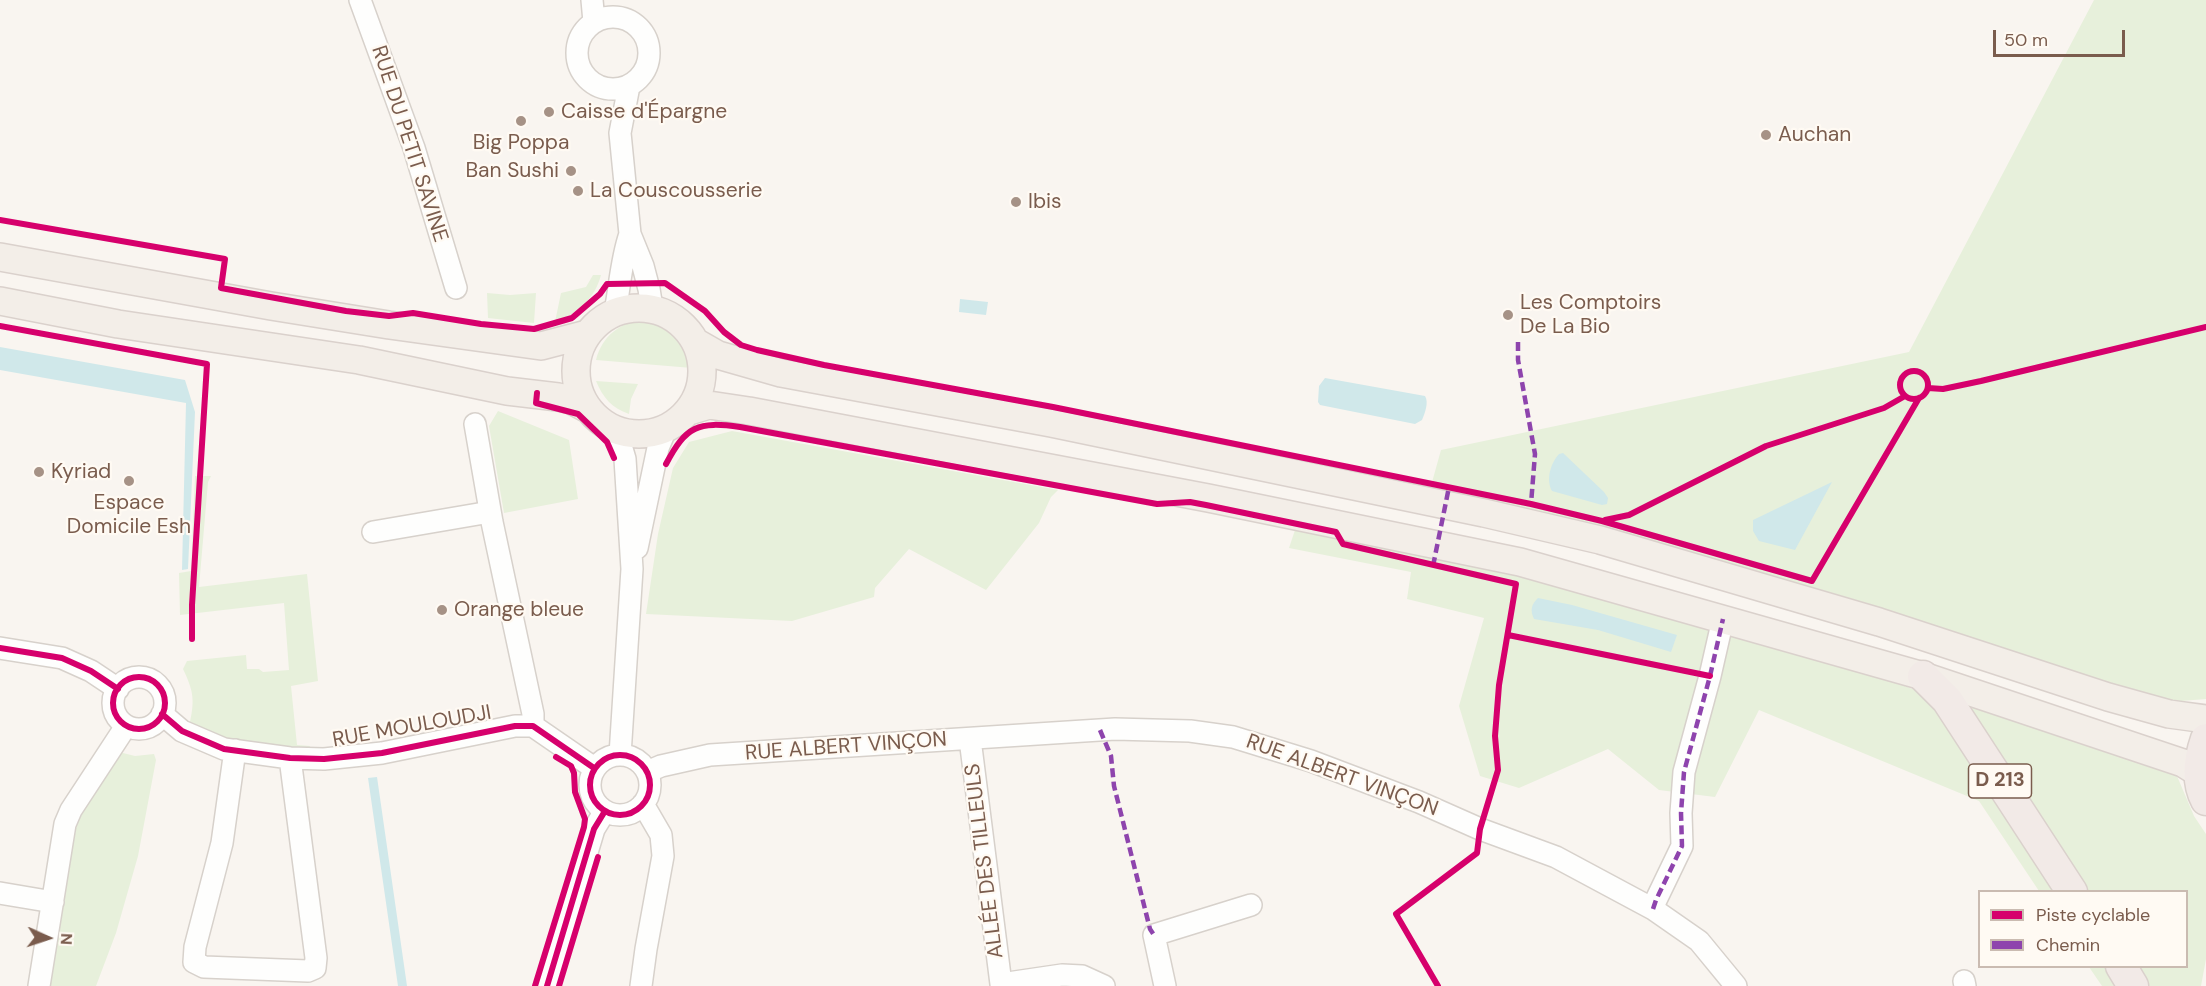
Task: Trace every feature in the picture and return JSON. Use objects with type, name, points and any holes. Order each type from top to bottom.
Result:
[{"type":"highway","name":"D 213","points":[[1923,676],[1947,700],[2071,890]]},
{"type":"highway","points":[[2203,787],[2201,754],[2206,739]]},
{"type":"highway","points":[[2122,968],[2133,986]]},
{"type":"main road","points":[[0,257],[295,310],[541,346],[587,334]]},
{"type":"main road","points":[[0,301],[118,324],[359,360],[507,391],[558,396],[571,400],[613,429],[634,435],[655,433],[678,422],[697,398],[702,382],[702,362],[697,343],[689,331],[666,313],[652,308],[633,308],[615,312],[604,318],[587,334],[579,352],[576,370],[579,391],[596,416]]},
{"type":"main road","points":[[697,343],[718,355],[781,373],[1051,423],[1484,513],[1600,540],[1879,622],[2108,698],[2169,714],[2206,719]]},
{"type":"main road","points":[[689,411],[709,405],[744,410],[1208,498],[1520,562],[1923,676],[2183,763],[2203,787]]},
{"type":"street","name":"RUE DU PETIT SAVINE","points":[[360,0],[414,148],[456,288]]},
{"type":"street","points":[[592,0],[594,22]]},
{"type":"street","points":[[600,87],[620,89],[629,86],[637,81],[649,57],[645,36],[639,28],[624,19],[613,8],[604,18],[594,22],[580,38],[577,57],[584,75],[600,87],[620,133]]},
{"type":"street","points":[[629,86],[620,133],[630,234],[643,266],[652,308]]},
{"type":"street","points":[[615,312],[622,275],[623,254],[630,234]]},
{"type":"street","points":[[596,416],[620,442],[625,459],[632,569],[620,755]]},
{"type":"street","points":[[476,424],[490,512],[533,714],[533,726],[594,768]]},
{"type":"street","points":[[632,569],[654,463],[666,429]]},
{"type":"street","points":[[373,532],[490,512]]},
{"type":"street","points":[[1653,909],[1682,846],[1681,813],[1684,772],[1723,619]]},
{"type":"street","points":[[0,648],[62,658],[91,671],[118,689]]},
{"type":"street","points":[[140,677],[148,679],[161,690],[164,698],[162,714],[158,721],[143,729],[126,726],[115,713],[114,697],[118,689],[131,679],[140,677]]},
{"type":"street","name":"RUE MOULOUDJI","points":[[162,714],[182,731],[224,749],[290,758],[324,759],[382,753],[515,726],[533,726]]},
{"type":"street","points":[[39,986],[66,824],[71,810],[126,726]]},
{"type":"street","name":"RUE ALBERT VINÇON","points":[[647,772],[661,766],[710,755],[1115,729],[1178,730],[1233,737],[1343,773],[1556,856],[1653,909],[1699,941],[1736,986]]},
{"type":"street","name":"ALLÉE DES TILLEULS","points":[[970,739],[1000,984],[1062,975],[1082,976],[1104,986]]},
{"type":"street","points":[[235,750],[222,843],[195,947],[194,962],[204,967],[308,971],[315,968],[316,958],[290,758]]},
{"type":"street","points":[[620,755],[636,760],[647,772],[649,789],[643,804],[629,814],[612,814],[604,811],[597,805],[589,787],[594,768],[606,758],[620,755]]},
{"type":"street","points":[[642,986],[646,949],[663,856],[661,835],[643,804]]},
{"type":"street","points":[[546,986],[594,830],[604,811]]},
{"type":"street","points":[[0,893],[53,902]]},
{"type":"street","points":[[1165,986],[1154,935],[1251,905]]},
{"type":"green space","points":[[2094,0],[2206,0],[2206,699],[2169,702],[2011,652],[1429,493],[1441,450],[1909,352]]},
{"type":"green space","points":[[593,275],[601,275],[590,298],[571,315],[555,322],[561,293],[586,287]]},
{"type":"green space","points":[[487,293],[510,295],[536,293],[534,323],[488,318]]},
{"type":"green space","points":[[645,320],[671,330],[677,336],[687,350],[692,368],[596,360],[603,344],[614,331],[628,323]]},
{"type":"green space","points":[[596,381],[638,384],[631,399],[629,414],[609,402]]},
{"type":"green space","points":[[498,411],[569,440],[578,499],[504,513],[489,426]]},
{"type":"green space","points":[[732,431],[1058,490],[1051,497],[1039,523],[986,590],[909,549],[875,588],[874,597],[792,621],[646,614],[658,534],[673,468],[689,442]]},
{"type":"green space","points":[[195,476],[211,476],[208,482],[199,587],[307,574],[318,681],[291,686],[297,745],[310,746],[309,751],[262,746],[234,740],[190,722],[192,695],[183,669],[187,661],[246,655],[247,669],[259,669],[263,672],[289,670],[284,603],[180,615],[179,573],[191,571]]},
{"type":"green space","points":[[1296,527],[1549,578],[1861,669],[1923,693],[1971,700],[2177,776],[2194,816],[2206,834],[2206,959],[2201,986],[2102,986],[2090,968],[2188,968],[2188,890],[2038,890],[1979,801],[1759,710],[1715,797],[1659,790],[1608,749],[1519,788],[1480,776],[1459,706],[1484,618],[1407,599],[1411,572],[1289,548]]},
{"type":"green space","points":[[119,752],[135,756],[154,754],[156,760],[138,856],[116,933],[96,986],[48,986],[77,823]]},
{"type":"water","points":[[960,299],[988,302],[986,315],[959,312]]},
{"type":"water","points":[[0,347],[185,380],[195,412],[188,569],[182,570],[186,403],[0,370]]},
{"type":"water","points":[[1325,378],[1425,396],[1427,404],[1422,420],[1415,424],[1320,405],[1318,402],[1319,386]]},
{"type":"water","points":[[1563,453],[1604,492],[1608,498],[1607,504],[1602,505],[1552,491],[1549,482],[1551,467],[1559,454]]},
{"type":"water","points":[[1832,482],[1795,550],[1759,541],[1753,531],[1753,520]]},
{"type":"water","points":[[1538,598],[1572,605],[1677,635],[1671,652],[1598,630],[1534,619],[1532,608]]},
{"type":"water","points":[[377,777],[407,986],[398,986],[368,778]]},
{"type":"marked path","points":[[1518,342],[1518,360],[1535,454],[1531,504]]},
{"type":"marked path","points":[[1433,566],[1449,487]]},
{"type":"marked path","points":[[1653,909],[1682,846],[1681,813],[1684,772],[1723,619]]},
{"type":"marked path","points":[[1100,730],[1111,756],[1114,786],[1150,929],[1154,935]]},
{"type":"cycle path","points":[[0,220],[225,259],[221,288],[346,311],[389,316],[413,313],[481,324],[534,329],[572,318],[600,294],[607,284],[665,283],[705,311],[724,332],[741,345],[757,350],[824,365],[1053,407],[1531,504],[1602,521],[1812,581],[1919,398]]},
{"type":"cycle path","points":[[0,326],[207,364],[192,605],[192,639]]},
{"type":"cycle path","points":[[1928,388],[1943,389],[1981,381],[2206,327]]},
{"type":"cycle path","points":[[1914,371],[1924,375],[1928,385],[1924,395],[1914,399],[1904,395],[1900,385],[1904,375],[1914,371]]},
{"type":"cycle path","points":[[537,393],[536,403],[578,414],[607,442],[614,458]]},
{"type":"cycle path","points":[[1605,520],[1629,515],[1766,446],[1884,408],[1905,396]]},
{"type":"cycle path","points":[[666,464],[687,434],[703,426],[726,425],[1157,504],[1190,502],[1206,505],[1336,532],[1343,544],[1516,584],[1499,685],[1495,736],[1498,770],[1480,829],[1477,853],[1396,914],[1438,986]]},
{"type":"cycle path","points":[[1508,635],[1710,676]]},
{"type":"cycle path","points":[[0,648],[62,658],[91,671],[118,689]]},
{"type":"cycle path","points":[[139,677],[149,679],[157,685],[163,693],[165,703],[163,713],[157,721],[149,727],[139,729],[129,727],[121,721],[115,713],[113,703],[115,693],[121,685],[129,679],[139,677]]},
{"type":"cycle path","points":[[162,714],[182,731],[224,749],[290,758],[324,759],[382,753],[515,726],[533,726],[594,768]]},
{"type":"cycle path","points":[[620,755],[637,760],[645,768],[650,785],[645,802],[637,810],[620,815],[603,810],[595,802],[590,785],[595,768],[603,760],[620,755]]},
{"type":"cycle path","points":[[535,986],[585,819],[575,792],[574,773],[571,766],[556,757]]},
{"type":"cycle path","points":[[547,986],[594,829],[605,811]]},
{"type":"cycle path","points":[[559,986],[598,857]]},
{"type":"place","name":"Caisse d'Épargne","points":[[549,112]]},
{"type":"place","name":"Big Poppa","points":[[521,121]]},
{"type":"place","name":"Auchan","points":[[1766,135]]},
{"type":"place","name":"Ban Sushi","points":[[571,171]]},
{"type":"place","name":"La Couscousserie","points":[[578,191]]},
{"type":"place","name":"Ibis","points":[[1016,202]]},
{"type":"place","name":"Les Comptoirs De La Bio","points":[[1508,315]]},
{"type":"place","name":"Kyriad","points":[[39,472]]},
{"type":"place","name":"Espace Domicile Esh","points":[[129,481]]},
{"type":"place","name":"Orange bleue","points":[[442,610]]}]
